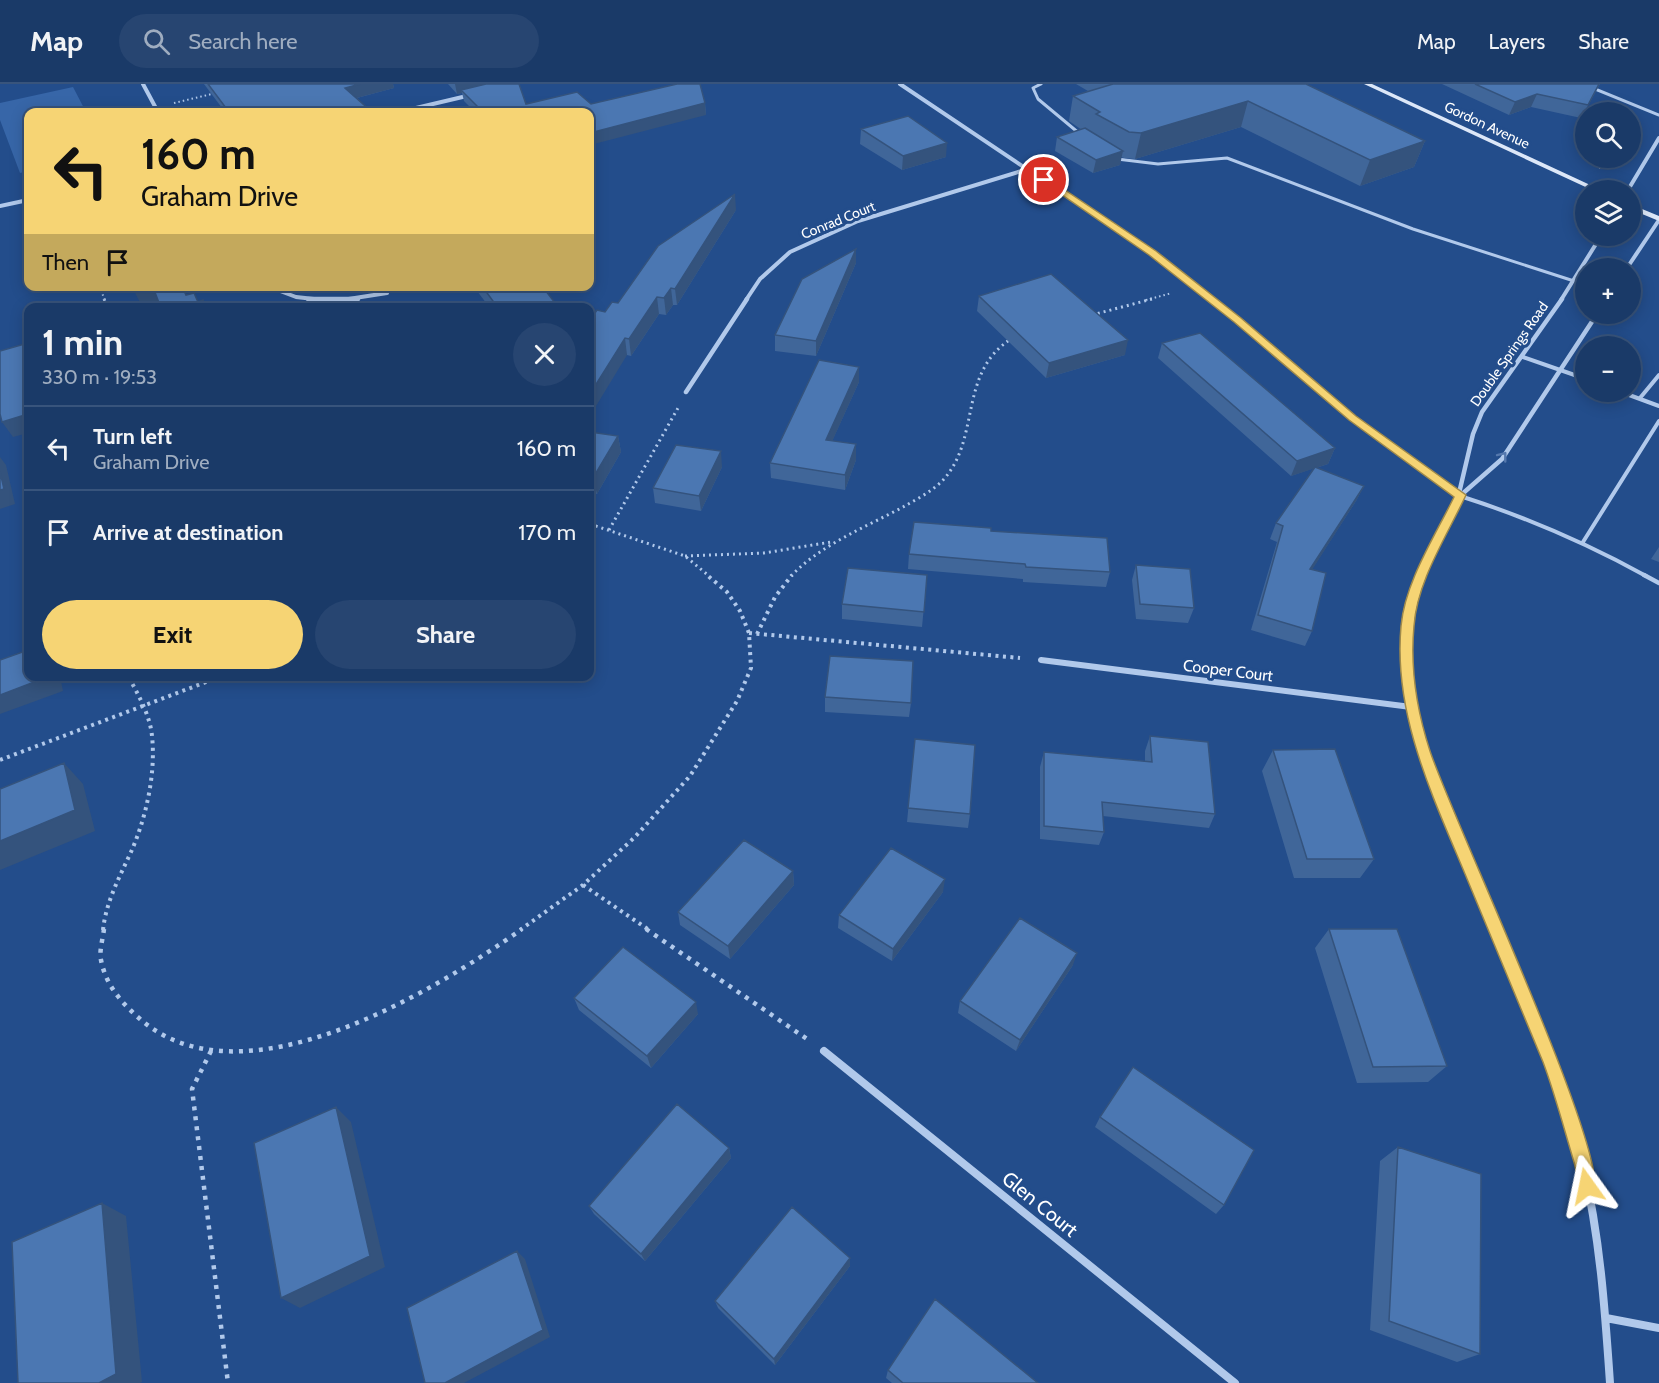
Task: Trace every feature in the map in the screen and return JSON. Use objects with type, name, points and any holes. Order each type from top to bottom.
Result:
[{"type":"main road","name":"Gordon Avenue","points":[[1366,84],[1575,180]]},
{"type":"main road","points":[[1641,211],[1659,219]]},
{"type":"street","points":[[142,84],[155,107]]},
{"type":"street","points":[[900,84],[1128,235],[1196,286],[1352,418],[1460,495]]},
{"type":"street","points":[[416,108],[475,94]]},
{"type":"street","points":[[1634,180],[1659,138]]},
{"type":"street","name":"Conrad Court","points":[[686,392],[760,279],[790,252],[858,221],[1028,169]]},
{"type":"street","points":[[0,206],[24,201]]},
{"type":"street","points":[[1634,258],[1659,219]]},
{"type":"street","name":"Double Springs Road","points":[[1595,246],[1523,357],[1482,412],[1471,433],[1460,495],[1419,584],[1407,624],[1406,670],[1411,707],[1423,752],[1552,1066],[1583,1165],[1603,1273],[1610,1383]]},
{"type":"street","points":[[279,291],[294,297],[312,300],[351,299],[387,293]]},
{"type":"street","name":"Double Springs Road","points":[[1460,495],[1502,459],[1590,324]]},
{"type":"street","name":"Cooper Court","points":[[1041,660],[1411,707]]},
{"type":"street","name":"Glen Court","points":[[824,1051],[1235,1383]]},
{"type":"street","points":[[1606,1318],[1659,1328]]},
{"type":"lane","points":[[1041,84],[1033,88],[1038,99],[1088,140]]},
{"type":"lane","points":[[1583,84],[1659,115]]},
{"type":"lane","points":[[1113,158],[1136,165],[1166,164],[1203,157],[1227,158],[1413,229],[1574,281]]},
{"type":"lane","points":[[1523,357],[1575,375]]},
{"type":"lane","points":[[1641,397],[1659,375]]},
{"type":"lane","points":[[1641,398],[1659,406]]},
{"type":"lane","points":[[1583,542],[1659,421]]},
{"type":"lane","points":[[1460,495],[1521,516],[1583,542],[1659,583]]},
{"type":"path","points":[[155,107],[224,92]]},
{"type":"path","points":[[1083,317],[1196,286]]},
{"type":"path","points":[[757,634],[775,596],[802,563],[835,541],[921,497],[946,476],[959,454],[982,367],[991,352],[1016,337]]},
{"type":"path","points":[[609,530],[686,392]]},
{"type":"path","points":[[594,525],[685,556],[764,553],[835,541]]},
{"type":"path","points":[[131,681],[143,705],[152,735],[151,777],[142,827],[105,910],[100,960],[117,999],[155,1032],[212,1052],[277,1048],[334,1034],[413,997],[499,945],[583,885],[635,837],[690,776],[737,701],[751,668],[749,633],[740,611],[727,592],[685,556]]},
{"type":"path","points":[[749,633],[1041,660]]},
{"type":"path","points":[[0,760],[208,681]]},
{"type":"path","points":[[583,885],[824,1051]]},
{"type":"path","points":[[212,1052],[192,1089],[228,1383]]},
{"type":"shaded area","points":[[73,87],[84,108],[24,108],[24,172],[20,173],[0,120],[0,103]]},
{"type":"building","points":[[208,84],[360,84],[345,88],[368,108],[226,108]]},
{"type":"building","points":[[486,84],[519,84],[526,104],[577,92],[591,104],[677,84],[700,84],[705,103],[594,132],[594,108],[479,108],[461,90]]},
{"type":"building","points":[[1113,84],[1306,84],[1425,141],[1370,160],[1248,101],[1141,133],[1129,132],[1096,114],[1100,112],[1073,96]]},
{"type":"building","points":[[1475,84],[1599,84],[1590,102],[1575,102],[1537,94],[1515,102]]},
{"type":"building","points":[[908,116],[947,143],[903,156],[861,129]]},
{"type":"building","points":[[1085,128],[1123,151],[1096,160],[1057,137]]},
{"type":"building","points":[[735,194],[675,289],[671,288],[664,298],[657,297],[629,339],[625,338],[594,388],[594,314],[597,310],[605,312],[612,302],[618,303],[658,246]]},
{"type":"building","points":[[856,249],[816,341],[775,335],[802,279]]},
{"type":"building","points":[[1051,274],[1128,340],[1049,363],[979,296]]},
{"type":"building","points":[[155,291],[184,291],[186,295],[194,293],[198,302],[203,300],[204,303],[159,303]]},
{"type":"building","points":[[486,291],[546,291],[555,303],[494,303]]},
{"type":"building","points":[[1200,333],[1335,448],[1297,461],[1162,343]]},
{"type":"building","points":[[24,344],[24,415],[2,422],[0,414],[0,351]]},
{"type":"building","points":[[819,360],[859,367],[826,440],[856,444],[845,475],[770,463]]},
{"type":"building","points":[[594,433],[618,436],[594,476]]},
{"type":"building","points":[[676,445],[721,451],[699,496],[653,488]]},
{"type":"building","points":[[1315,467],[1364,486],[1310,569],[1326,573],[1312,631],[1258,615],[1283,526],[1276,523]]},
{"type":"building","points":[[0,472],[4,489],[0,490]]},
{"type":"building","points":[[914,522],[991,528],[991,531],[1107,538],[1110,572],[1026,567],[1025,564],[909,554]]},
{"type":"building","points":[[1136,565],[1190,569],[1194,608],[1140,604]]},
{"type":"building","points":[[848,568],[927,575],[924,612],[842,604]]},
{"type":"building","points":[[24,651],[24,681],[37,681],[0,695],[0,660]]},
{"type":"building","points":[[830,656],[913,661],[911,703],[825,697]]},
{"type":"building","points":[[1150,736],[1208,742],[1215,814],[1102,802],[1104,832],[1044,826],[1044,752],[1152,762]]},
{"type":"building","points":[[915,739],[975,745],[970,814],[908,808]]},
{"type":"building","points":[[1335,749],[1374,859],[1307,859],[1273,750]]},
{"type":"building","points":[[64,763],[75,810],[0,841],[0,789]]},
{"type":"building","points":[[744,840],[793,871],[728,946],[678,912]]},
{"type":"building","points":[[891,848],[945,879],[893,949],[839,915]]},
{"type":"building","points":[[1020,918],[1077,953],[1020,1040],[960,1001]]},
{"type":"building","points":[[1329,929],[1397,929],[1447,1066],[1373,1067]]},
{"type":"building","points":[[623,947],[696,1002],[647,1056],[574,998]]},
{"type":"building","points":[[1133,1067],[1254,1150],[1224,1205],[1100,1117]]},
{"type":"building","points":[[677,1104],[729,1148],[641,1254],[589,1206]]},
{"type":"building","points":[[336,1107],[370,1256],[281,1298],[254,1143]]},
{"type":"building","points":[[1398,1147],[1481,1174],[1480,1354],[1389,1321]]},
{"type":"building","points":[[102,1203],[116,1374],[99,1383],[18,1383],[12,1242]]},
{"type":"building","points":[[792,1207],[850,1258],[774,1359],[715,1301]]},
{"type":"building","points":[[517,1251],[543,1330],[445,1383],[425,1383],[407,1308]]},
{"type":"building","points":[[935,1299],[1038,1383],[903,1383],[888,1370]]},
{"type":"route","points":[[1044,180],[1152,253],[1238,320],[1352,418],[1460,495],[1419,584],[1407,624],[1406,670],[1411,707],[1423,752],[1448,817],[1552,1066],[1583,1165],[1587,1186]]}]
